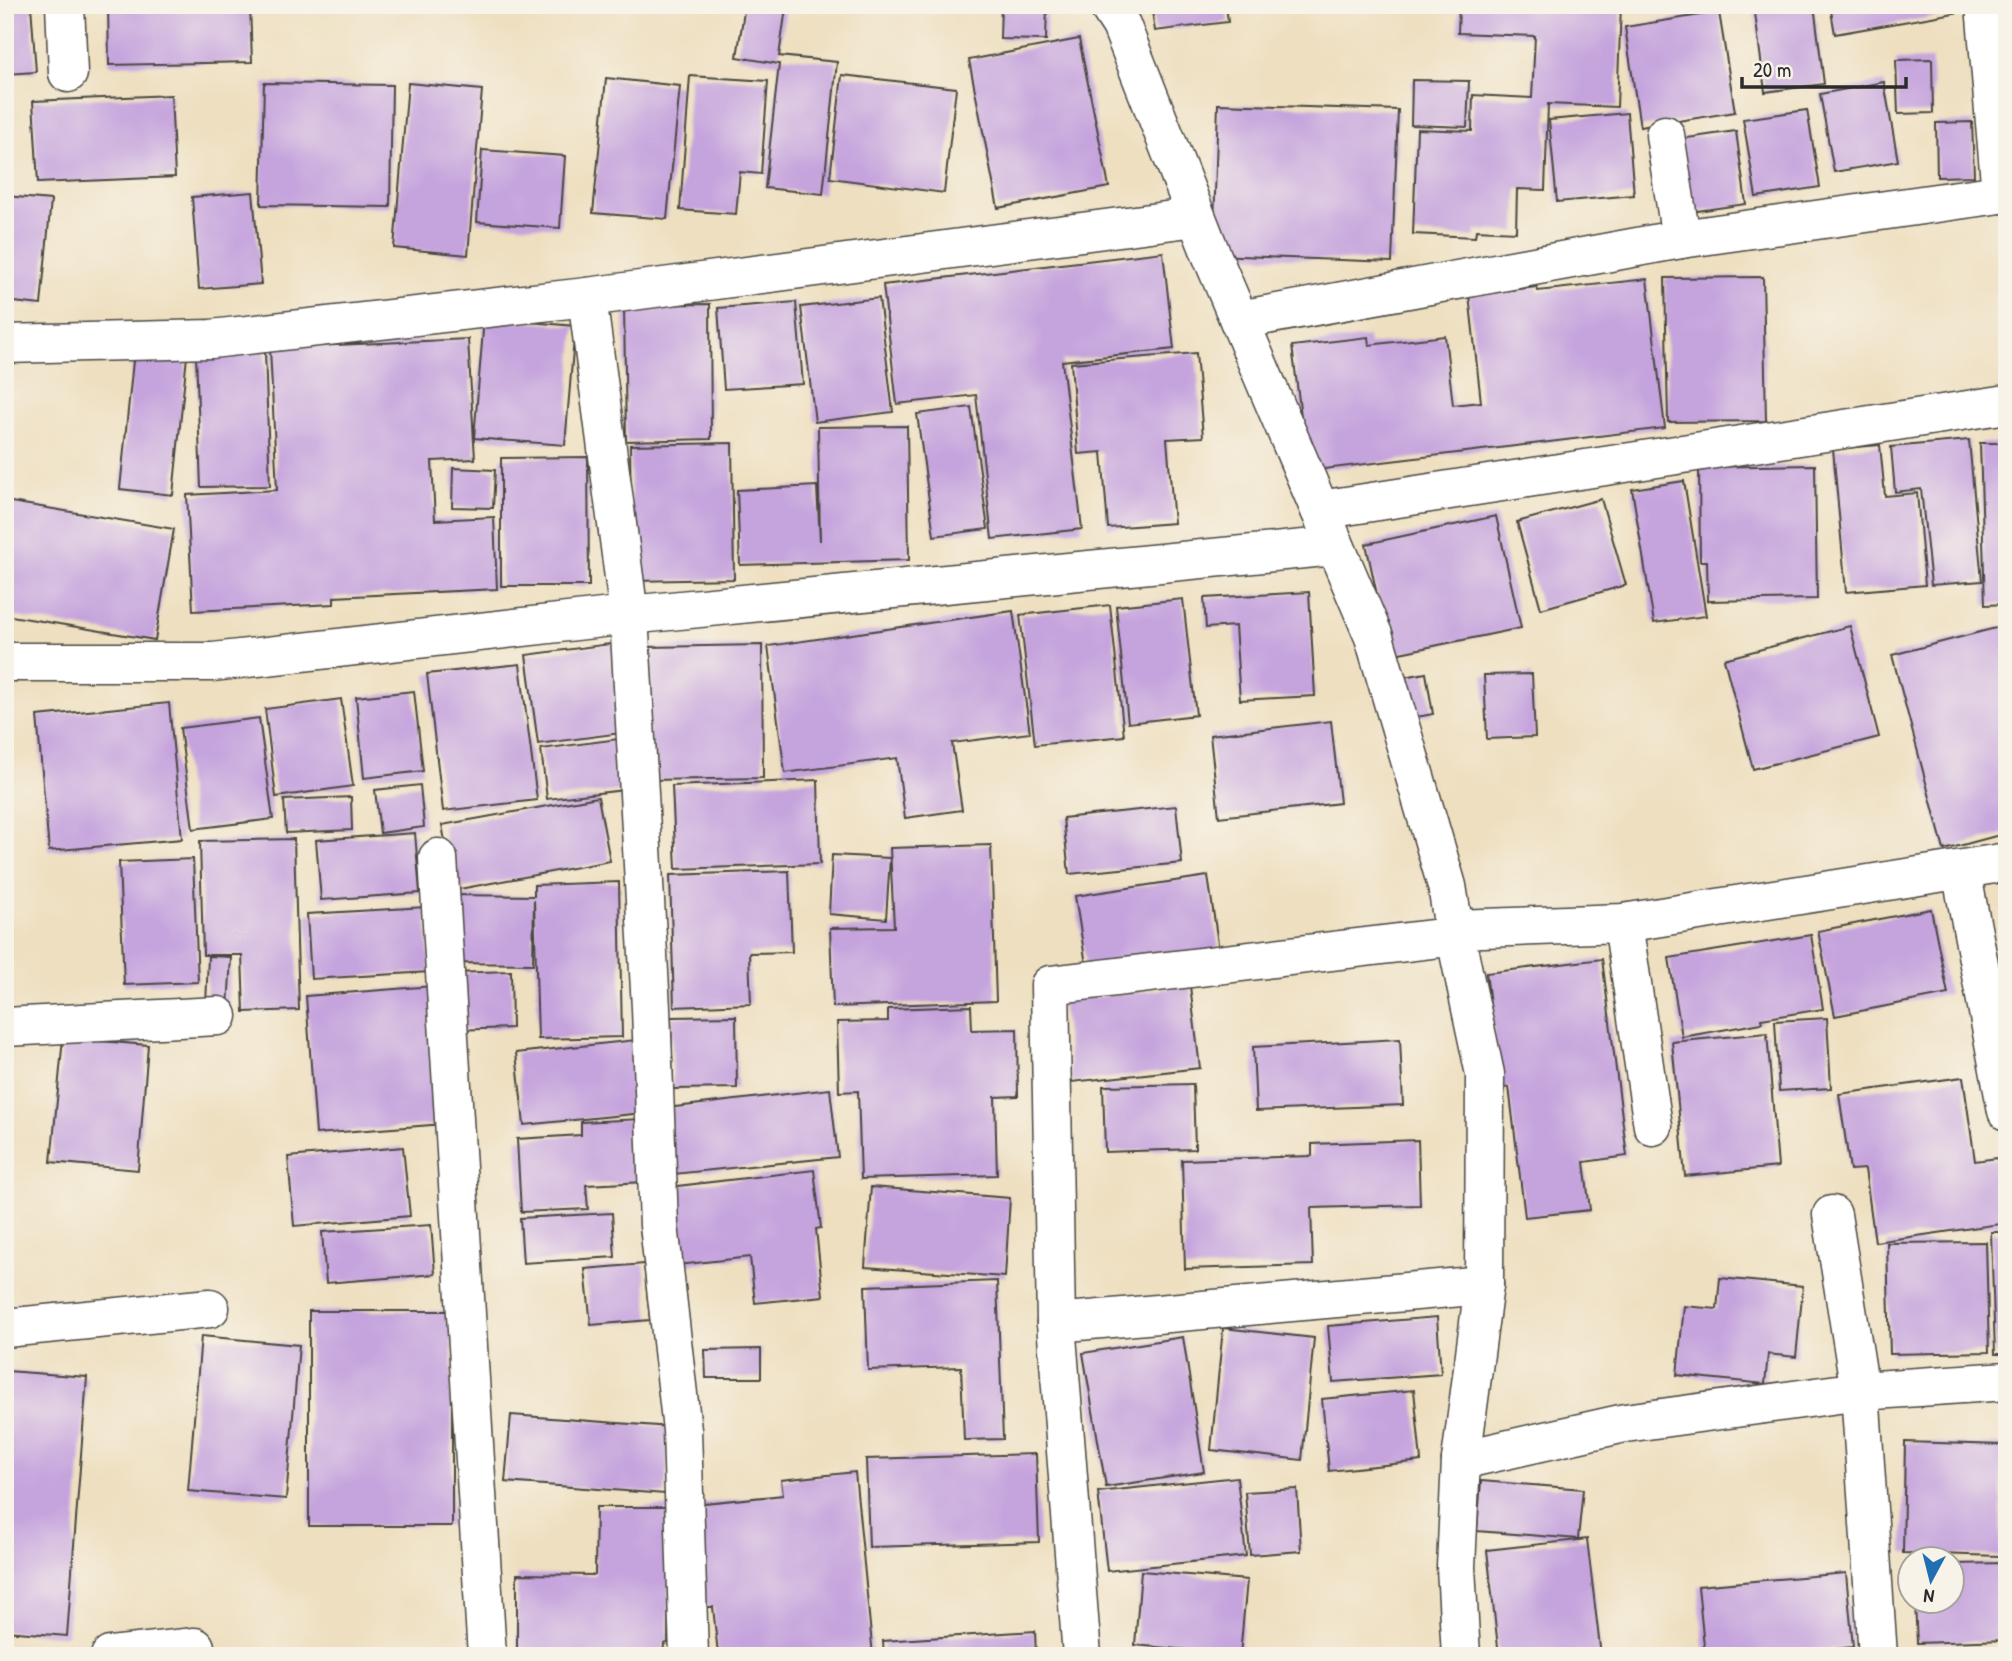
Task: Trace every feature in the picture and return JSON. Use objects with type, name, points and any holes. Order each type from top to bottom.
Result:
[{"type":"street","points":[[65,5],[68,73]]},
{"type":"street","points":[[1108,5],[1121,25],[1196,217],[1374,637],[1447,886],[1485,1074],[1484,1285],[1461,1460],[1456,1567],[1461,1656]]},
{"type":"street","points":[[1239,320],[1681,239],[2004,194],[1985,5]]},
{"type":"street","points":[[1665,135],[1681,239]]},
{"type":"street","points":[[5,344],[211,339],[587,297],[1196,217]]},
{"type":"street","points":[[587,297],[629,615],[651,1009],[659,1225],[682,1430],[689,1656]]},
{"type":"street","points":[[1320,510],[2007,404]]},
{"type":"street","points":[[5,662],[213,662],[629,615],[1335,546]]},
{"type":"street","points":[[438,858],[487,1656]]},
{"type":"street","points":[[1082,1656],[1056,1323],[1050,985],[1455,933],[1623,923],[2007,862]]},
{"type":"street","points":[[1961,870],[2007,1111]]},
{"type":"street","points":[[1623,923],[1653,1126]]},
{"type":"street","points":[[5,1027],[218,1016]]},
{"type":"street","points":[[1832,1215],[1860,1391],[1878,1656]]},
{"type":"street","points":[[1056,1323],[1484,1285]]},
{"type":"street","points":[[5,1328],[210,1308]]},
{"type":"street","points":[[1461,1460],[1625,1423],[1860,1391],[2007,1381]]},
{"type":"street","points":[[110,1656],[195,1647]]},
{"type":"building","points":[[5,5],[31,5],[36,72],[5,74]]},
{"type":"building","points":[[108,5],[250,5],[252,62],[109,65]]},
{"type":"building","points":[[745,5],[786,8],[779,56],[837,62],[823,194],[765,188],[779,64],[737,57]]},
{"type":"building","points":[[1001,5],[1047,5],[1046,40],[1000,39]]},
{"type":"building","points":[[1151,5],[1226,5],[1228,22],[1155,31]]},
{"type":"building","points":[[1459,5],[1621,5],[1617,107],[1548,104],[1545,190],[1517,189],[1516,232],[1476,230],[1475,237],[1413,234],[1417,129],[1472,131],[1473,95],[1532,98],[1535,36],[1458,33]]},
{"type":"building","points":[[1754,5],[1814,5],[1824,84],[1765,92]]},
{"type":"building","points":[[1830,5],[1959,5],[1960,12],[1835,34]]},
{"type":"building","points":[[1719,12],[1735,112],[1640,127],[1625,27]]},
{"type":"building","points":[[1079,39],[1109,187],[998,208],[969,60]]},
{"type":"building","points":[[1932,59],[1933,113],[1898,114],[1896,60]]},
{"type":"building","points":[[842,75],[956,88],[944,193],[830,178]]},
{"type":"building","points":[[690,76],[768,81],[761,174],[740,172],[736,214],[680,210]]},
{"type":"building","points":[[606,78],[680,86],[667,219],[593,213]]},
{"type":"building","points":[[1412,80],[1469,81],[1467,127],[1411,125]]},
{"type":"building","points":[[1884,82],[1898,161],[1834,172],[1820,94]]},
{"type":"building","points":[[264,83],[392,85],[390,207],[261,205]]},
{"type":"building","points":[[408,83],[482,90],[468,255],[394,248]]},
{"type":"building","points":[[171,95],[175,177],[38,183],[33,101]]},
{"type":"building","points":[[1218,104],[1398,110],[1392,262],[1213,255]]},
{"type":"building","points":[[1807,110],[1820,187],[1756,197],[1743,119]]},
{"type":"building","points":[[1627,113],[1634,195],[1557,202],[1549,120]]},
{"type":"building","points":[[1972,122],[1974,176],[1937,177],[1936,123]]},
{"type":"building","points":[[1736,131],[1746,204],[1690,212],[1680,139]]},
{"type":"building","points":[[482,150],[565,156],[560,228],[477,222]]},
{"type":"building","points":[[253,192],[261,284],[199,289],[192,197]]},
{"type":"building","points":[[5,196],[51,200],[41,305],[5,301]]},
{"type":"building","points":[[1163,252],[1174,349],[1062,361],[1082,529],[992,539],[976,395],[897,404],[883,285]]},
{"type":"building","points":[[1763,277],[1766,421],[1668,422],[1665,278]]},
{"type":"building","points":[[1647,279],[1665,428],[1308,471],[1292,346],[1368,337],[1369,345],[1445,336],[1453,405],[1481,402],[1469,295],[1537,287],[1538,291]]},
{"type":"building","points":[[879,298],[893,412],[815,422],[801,307]]},
{"type":"building","points":[[796,302],[803,384],[724,389],[718,308]]},
{"type":"building","points":[[710,304],[711,439],[626,441],[624,305]]},
{"type":"building","points":[[484,318],[575,326],[565,445],[474,438]]},
{"type":"building","points":[[468,339],[475,459],[432,461],[435,520],[494,517],[497,589],[334,597],[334,604],[193,611],[187,495],[277,490],[270,348]]},
{"type":"building","points":[[134,351],[187,356],[173,495],[120,489]]},
{"type":"building","points":[[265,352],[270,486],[201,487],[196,354]]},
{"type":"building","points":[[1196,353],[1203,437],[1167,439],[1174,523],[1108,528],[1102,452],[1078,454],[1071,363]]},
{"type":"building","points":[[971,407],[988,529],[934,536],[917,414]]},
{"type":"building","points":[[907,426],[909,560],[740,565],[737,490],[817,486],[820,541],[818,427]]},
{"type":"building","points":[[1969,440],[1982,581],[1931,585],[1921,489],[1895,492],[1891,447]]},
{"type":"building","points":[[732,443],[734,579],[632,581],[630,445]]},
{"type":"building","points":[[1980,443],[2007,443],[2007,604],[1985,605]]},
{"type":"building","points":[[1880,445],[1885,496],[1917,493],[1925,585],[1846,592],[1833,449]]},
{"type":"building","points":[[588,457],[589,586],[501,586],[501,458]]},
{"type":"building","points":[[1815,465],[1817,599],[1708,601],[1707,561],[1700,561],[1699,467]]},
{"type":"building","points":[[453,468],[495,470],[493,508],[452,507]]},
{"type":"building","points":[[1684,481],[1706,616],[1654,623],[1632,489]]},
{"type":"building","points":[[1601,499],[1626,585],[1541,609],[1517,522]]},
{"type":"building","points":[[5,501],[174,529],[155,640],[5,615]]},
{"type":"building","points":[[1496,516],[1521,628],[1390,655],[1366,544]]},
{"type":"building","points":[[1309,592],[1315,696],[1240,700],[1235,626],[1206,628],[1204,598]]},
{"type":"building","points":[[1183,599],[1196,715],[1128,723],[1116,606]]},
{"type":"building","points":[[1110,605],[1124,736],[1035,745],[1020,615]]},
{"type":"building","points":[[1013,611],[1030,733],[952,743],[962,810],[905,818],[897,758],[785,773],[768,646]]},
{"type":"building","points":[[2007,625],[2007,833],[1944,850],[1892,655]]},
{"type":"building","points":[[1850,626],[1879,737],[1753,769],[1724,659]]},
{"type":"building","points":[[617,643],[629,732],[538,744],[526,655]]},
{"type":"building","points":[[762,645],[763,778],[650,780],[647,647]]},
{"type":"building","points":[[520,664],[537,800],[443,811],[427,674]]},
{"type":"building","points":[[1426,673],[1433,714],[1406,719],[1398,678]]},
{"type":"building","points":[[1532,674],[1535,737],[1487,739],[1484,675]]},
{"type":"building","points":[[414,691],[423,771],[364,778],[356,697]]},
{"type":"building","points":[[341,699],[353,786],[276,797],[265,709]]},
{"type":"building","points":[[169,703],[182,839],[49,851],[37,716]]},
{"type":"building","points":[[259,718],[273,819],[193,829],[180,728]]},
{"type":"building","points":[[1331,721],[1340,803],[1219,817],[1210,735]]},
{"type":"building","points":[[618,739],[624,790],[547,799],[541,749]]},
{"type":"building","points":[[818,780],[820,864],[676,869],[672,786]]},
{"type":"building","points":[[420,785],[424,827],[380,833],[375,790]]},
{"type":"building","points":[[351,797],[352,830],[286,833],[284,800]]},
{"type":"building","points":[[598,797],[610,861],[454,890],[442,825]]},
{"type":"building","points":[[1176,806],[1182,863],[1069,874],[1063,818]]},
{"type":"building","points":[[415,833],[420,893],[321,900],[316,840]]},
{"type":"building","points":[[294,839],[299,1010],[244,1012],[242,955],[203,955],[200,841]]},
{"type":"building","points":[[991,845],[996,1001],[833,1007],[830,928],[894,927],[890,848]]},
{"type":"building","points":[[832,855],[890,858],[886,919],[829,914]]},
{"type":"building","points":[[193,859],[198,982],[124,985],[119,862]]},
{"type":"building","points":[[789,871],[792,952],[749,953],[751,1004],[674,1007],[670,875]]},
{"type":"building","points":[[1208,876],[1220,957],[1088,977],[1075,896]]},
{"type":"building","points":[[619,882],[622,1037],[538,1039],[534,900],[533,964],[447,963],[447,895],[534,896],[534,885]]},
{"type":"building","points":[[426,907],[430,972],[311,979],[307,914]]},
{"type":"building","points":[[1931,909],[1948,994],[1835,1016],[1818,931]]},
{"type":"building","points":[[1811,935],[1823,1009],[1761,1019],[1762,1023],[1682,1037],[1669,958]]},
{"type":"building","points":[[208,956],[231,957],[228,1008],[206,1007]]},
{"type":"building","points":[[1602,959],[1627,1156],[1584,1162],[1590,1210],[1525,1217],[1509,1087],[1501,1089],[1486,973]]},
{"type":"building","points":[[511,971],[512,1028],[454,1030],[452,973]]},
{"type":"building","points":[[433,986],[444,1124],[316,1134],[306,996]]},
{"type":"building","points":[[1190,986],[1200,1068],[1072,1082],[1062,1001]]},
{"type":"building","points":[[971,1006],[972,1030],[1017,1029],[1018,1096],[995,1097],[997,1175],[861,1179],[858,1091],[839,1092],[837,1022],[888,1021],[888,1009]]},
{"type":"building","points":[[736,1016],[737,1088],[673,1089],[671,1017]]},
{"type":"building","points":[[1827,1018],[1831,1088],[1779,1091],[1775,1021]]},
{"type":"building","points":[[1767,1033],[1778,1167],[1685,1176],[1672,1042]]},
{"type":"building","points":[[63,1038],[148,1045],[138,1170],[51,1162]]},
{"type":"building","points":[[1400,1039],[1403,1105],[1256,1111],[1253,1047]]},
{"type":"building","points":[[636,1040],[643,1113],[524,1125],[516,1053]]},
{"type":"building","points":[[1963,1077],[1975,1161],[2006,1157],[2007,1223],[1875,1242],[1865,1169],[1850,1170],[1839,1094]]},
{"type":"building","points":[[1193,1084],[1195,1149],[1105,1152],[1103,1086]]},
{"type":"building","points":[[830,1089],[838,1157],[674,1174],[667,1108]]},
{"type":"building","points":[[642,1119],[646,1182],[586,1185],[588,1209],[521,1212],[517,1139],[581,1135],[581,1122]]},
{"type":"building","points":[[1418,1140],[1420,1205],[1311,1208],[1313,1265],[1185,1269],[1182,1160],[1312,1156],[1312,1144]]},
{"type":"building","points":[[403,1147],[410,1216],[294,1226],[288,1157]]},
{"type":"building","points":[[814,1170],[821,1228],[816,1229],[823,1296],[755,1303],[750,1257],[678,1265],[669,1187]]},
{"type":"building","points":[[871,1187],[1010,1198],[1005,1277],[865,1267]]},
{"type":"building","points":[[612,1213],[615,1257],[523,1263],[520,1218]]},
{"type":"building","points":[[431,1225],[435,1274],[326,1283],[322,1232]]},
{"type":"building","points":[[1991,1232],[2007,1232],[2007,1354],[1995,1354]]},
{"type":"building","points":[[1986,1242],[1989,1352],[1890,1354],[1887,1243]]},
{"type":"building","points":[[644,1264],[650,1320],[591,1325],[585,1269]]},
{"type":"building","points":[[1720,1278],[1803,1286],[1796,1357],[1768,1354],[1765,1384],[1677,1375],[1684,1306],[1717,1309]]},
{"type":"building","points":[[997,1281],[1003,1439],[964,1440],[961,1367],[868,1370],[865,1286]]},
{"type":"building","points":[[309,1311],[452,1311],[452,1526],[309,1526]]},
{"type":"building","points":[[1437,1317],[1441,1374],[1333,1382],[1328,1326]]},
{"type":"building","points":[[1223,1328],[1314,1338],[1302,1460],[1211,1450]]},
{"type":"building","points":[[201,1336],[299,1345],[286,1499],[188,1491]]},
{"type":"building","points":[[1183,1337],[1204,1472],[1106,1487],[1083,1353]]},
{"type":"building","points":[[761,1349],[761,1378],[706,1378],[705,1350]]},
{"type":"building","points":[[7,1371],[87,1377],[67,1636],[5,1631]]},
{"type":"building","points":[[1414,1390],[1421,1461],[1329,1471],[1322,1399]]},
{"type":"building","points":[[511,1415],[670,1427],[665,1494],[505,1482]]},
{"type":"building","points":[[1905,1442],[2002,1445],[2000,1556],[1966,1555],[1966,1546],[1903,1546]]},
{"type":"building","points":[[1036,1454],[1039,1542],[869,1547],[866,1459]]},
{"type":"building","points":[[855,1472],[873,1656],[761,1656],[760,1650],[718,1654],[713,1607],[705,1607],[695,1504],[783,1495],[781,1480]]},
{"type":"building","points":[[1237,1477],[1246,1556],[1107,1571],[1098,1492]]},
{"type":"building","points":[[1481,1481],[1583,1489],[1578,1539],[1477,1531]]},
{"type":"building","points":[[1297,1489],[1301,1551],[1250,1555],[1245,1492]]},
{"type":"building","points":[[596,1507],[670,1507],[668,1643],[664,1644],[663,1656],[517,1654],[517,1574],[595,1575]]},
{"type":"building","points":[[1587,1539],[1601,1656],[1499,1656],[1487,1550]]},
{"type":"building","points":[[2007,1563],[2007,1640],[1917,1643],[1916,1616],[1966,1616],[1966,1564]]},
{"type":"building","points":[[1141,1571],[1247,1580],[1240,1655],[1135,1645]]},
{"type":"building","points":[[1846,1573],[1853,1647],[1762,1656],[1705,1656],[1698,1586]]},
{"type":"building","points":[[1035,1631],[1036,1656],[884,1656],[883,1641]]}]
